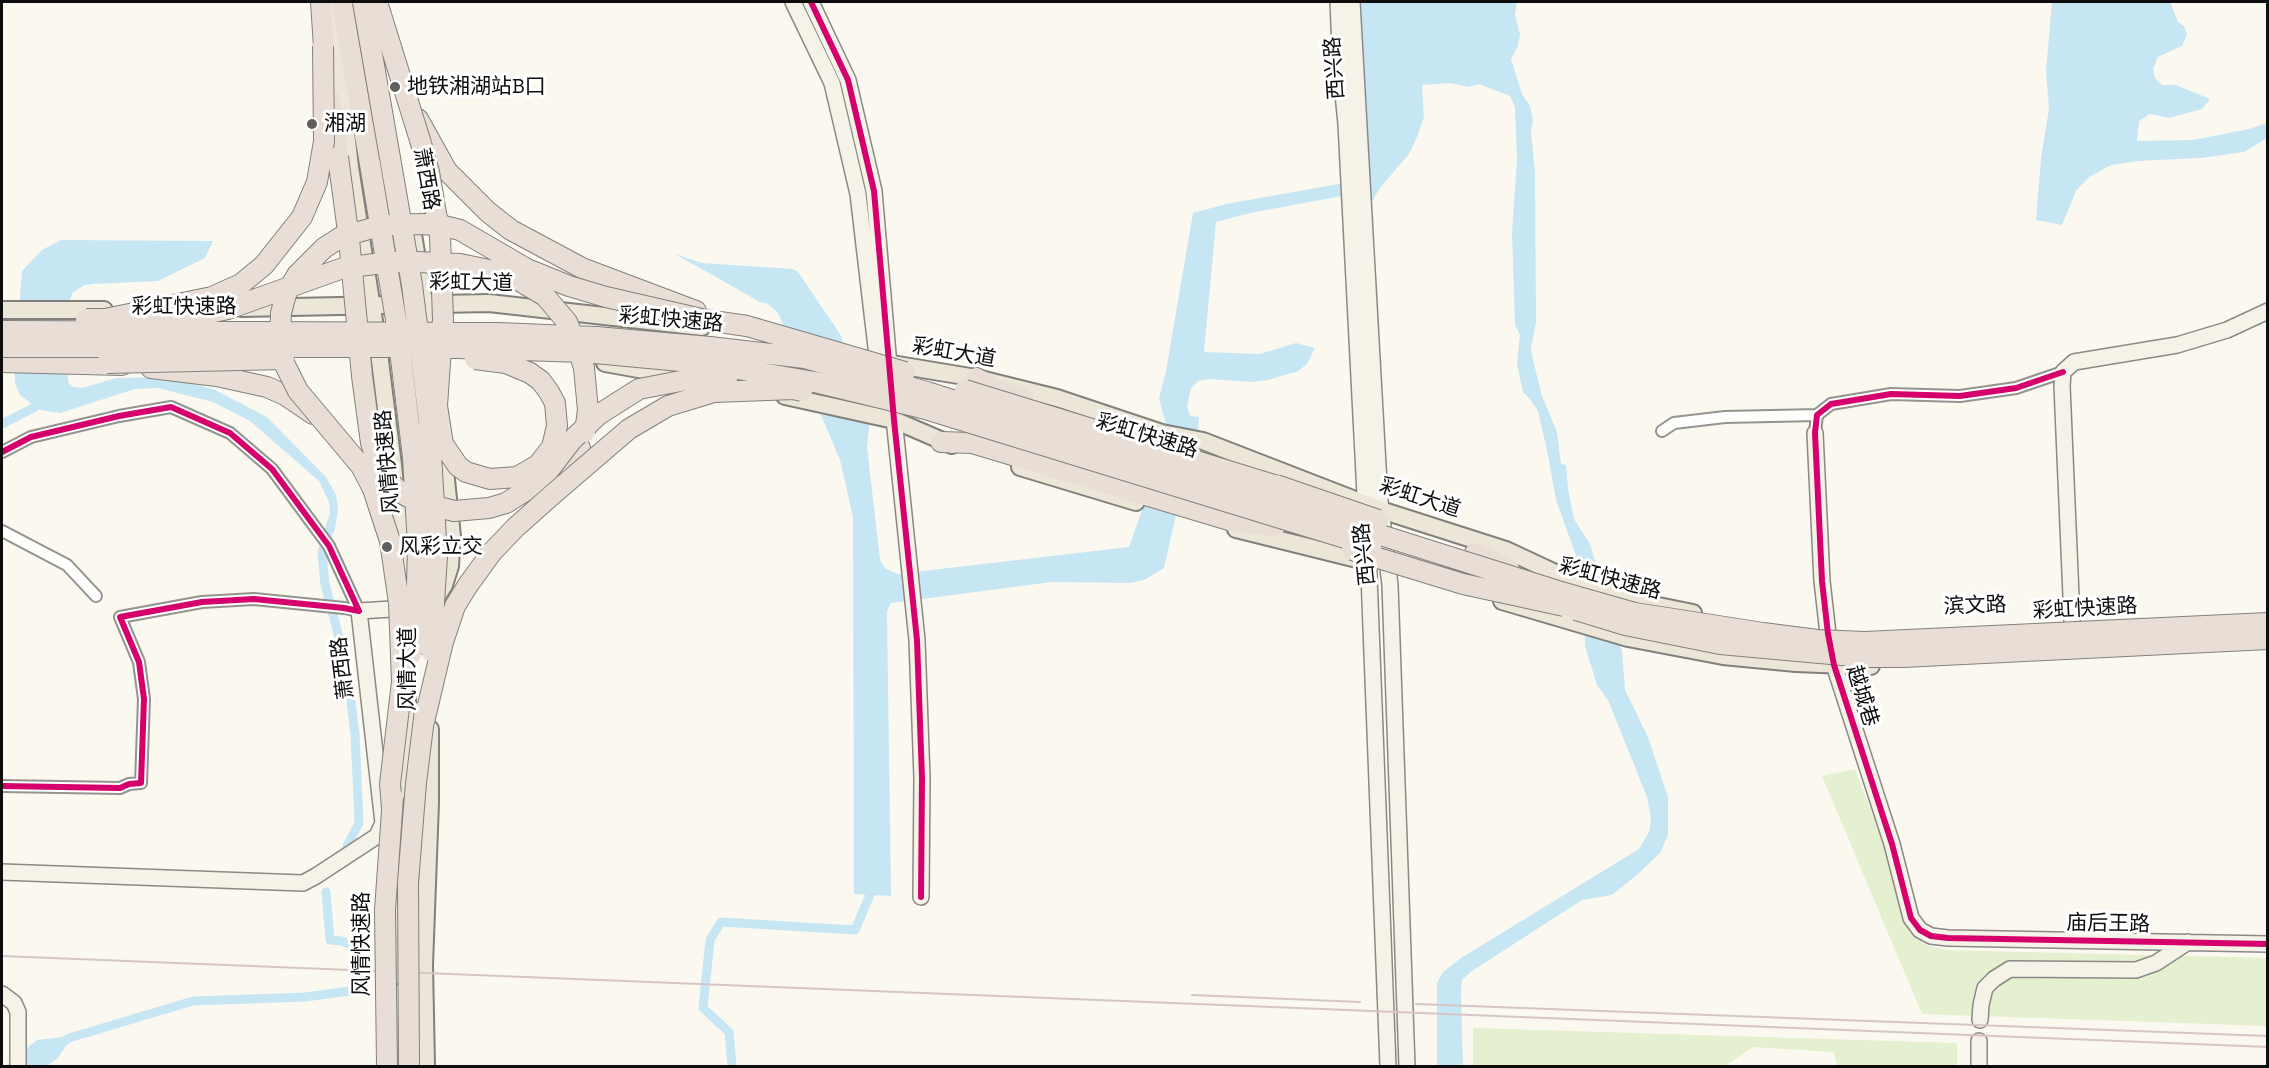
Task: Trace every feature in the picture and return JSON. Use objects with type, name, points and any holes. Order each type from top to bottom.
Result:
[{"type":"highway","points":[[102,315],[176,306],[212,297],[241,284],[264,265],[289,237],[302,218],[317,182],[324,141],[321,2]]},
{"type":"highway","name":"风情快速路","points":[[342,2],[394,306],[413,457],[418,546],[412,647],[392,808],[385,910],[387,1066]]},
{"type":"highway","name":"风情快速路","points":[[363,2],[415,302],[432,452],[437,547],[437,586],[408,882],[409,1066]]},
{"type":"highway","points":[[2,363],[103,358],[345,357],[432,358],[440,358],[448,358],[506,363],[519,367],[541,381],[555,403],[556,436],[547,456],[538,465],[517,477],[503,479],[477,477],[458,466],[443,444],[437,406],[439,371],[440,361],[441,350],[441,340],[443,319],[440,236],[429,172],[376,2]]},
{"type":"highway","points":[[323,46],[349,239],[371,443],[378,465],[387,479],[401,492],[416,501],[454,511],[489,508],[507,502],[525,491],[549,470],[578,434],[598,415],[639,389],[712,375],[952,430],[1204,502],[1463,585],[1565,606]]},
{"type":"highway","points":[[405,92],[447,171],[488,212],[511,230],[582,268],[693,310],[1020,406],[1287,489],[1475,553],[1565,606]]},
{"type":"highway","points":[[392,808],[390,784],[402,682],[399,603],[390,541],[373,489],[361,466],[298,391],[284,363],[279,339],[281,313],[286,294],[297,275],[324,248],[341,237],[362,230],[402,224],[444,226],[460,230],[527,268],[569,286],[706,320],[747,326]]},
{"type":"highway","points":[[2,318],[102,315],[195,316],[228,309],[343,268],[391,262],[459,264],[489,270],[518,280],[545,296],[567,322],[578,345],[584,368],[588,410],[584,437],[574,462],[552,495]]},
{"type":"highway","name":"彩虹快速路","points":[[2,331],[498,333],[596,337],[805,358],[927,392],[1624,625],[1720,644],[1864,657],[1915,657],[2268,639]]},
{"type":"highway","name":"彩虹快速路","points":[[2,347],[426,346],[584,352],[702,363],[815,382],[922,408],[1565,606],[1635,613],[1817,640],[1865,642],[2268,623]]},
{"type":"highway","points":[[103,358],[243,380],[285,395],[326,423]]},
{"type":"highway","points":[[976,378],[1004,393],[1213,456],[1287,489]]},
{"type":"highway","points":[[424,722],[443,642],[455,606],[492,552],[552,495],[629,429],[668,406],[714,392],[801,394]]},
{"type":"highway","points":[[941,442],[972,443],[1232,521],[1275,526]]},
{"type":"main road","name":"风情大道","points":[[331,2],[350,167],[379,353],[393,465],[401,565],[402,609],[394,690],[398,885],[394,994],[395,1066]]},
{"type":"main road","points":[[356,2],[382,169]]},
{"type":"main road","name":"萧西路","points":[[371,2],[426,304],[452,536],[450,566],[444,585],[430,607]]},
{"type":"main road","points":[[382,169],[392,116]]},
{"type":"main road","name":"风情大道","points":[[382,169],[410,353],[430,607],[430,803],[424,965],[426,1066]]},
{"type":"main road","name":"彩虹大道","points":[[2,310],[102,315],[489,303],[654,320],[780,339],[883,362],[976,378],[1057,398],[1162,433],[1203,441],[1381,510],[1506,550],[1581,585],[1619,598],[1730,621],[1828,634]]},
{"type":"main road","points":[[2,354],[103,358],[379,353],[533,357],[614,363],[801,394],[886,418],[941,442],[1089,489],[1188,517],[1388,567],[1565,606],[1628,638],[1723,656],[1834,665],[1907,666],[2268,647]]},
{"type":"main road","points":[[422,485],[444,458]]},
{"type":"main road","name":"滨文路","points":[[1828,634],[2268,616]]},
{"type":"street","points":[[794,2],[832,83],[855,183],[883,362]]},
{"type":"street","points":[[811,2],[848,80],[874,191],[886,418],[909,566],[917,640],[922,778],[921,897]]},
{"type":"street","name":"西兴路","points":[[1338,2],[1341,73],[1347,124],[1368,562],[1388,1066]]},
{"type":"street","name":"西兴路","points":[[1352,2],[1381,510],[1388,567],[1407,1066]]},
{"type":"street","points":[[1662,431],[1674,423],[1725,417],[1817,415],[1831,404],[1891,394],[1960,396],[2016,388],[2063,372],[2074,362],[2177,345],[2227,330],[2268,311]]},
{"type":"street","points":[[2063,372],[2075,657]]},
{"type":"street","points":[[2,452],[31,437],[171,406],[230,433],[272,469],[328,546],[352,610],[244,599],[202,602],[120,617],[139,662],[144,699],[141,783],[129,784],[120,788],[2,786]]},
{"type":"street","points":[[1815,433],[1817,415]]},
{"type":"street","name":"越城巷","points":[[1815,433],[1822,581],[1834,665],[1892,844],[1911,918],[1920,930],[1930,936],[1947,938]]},
{"type":"street","points":[[2,531],[67,565],[96,596]]},
{"type":"street","name":"萧西路","points":[[2,872],[303,883],[316,876],[377,836],[383,824],[352,610],[430,607]]},
{"type":"street","name":"庙后王路","points":[[1947,938],[2268,944]]},
{"type":"street","points":[[1980,1020],[1985,988],[2010,969],[2136,970],[2156,963],[2188,942]]},
{"type":"street","points":[[2,994],[14,1003],[18,1012],[18,1066]]},
{"type":"street","points":[[1979,1041],[1979,1066]]},
{"type":"green space","points":[[1855,769],[1923,944],[1945,950],[2267,958],[2267,1026],[1922,1014],[1822,776]]},
{"type":"green space","points":[[1473,1028],[1957,1043],[1957,1066],[1837,1066],[1834,1052],[1753,1047],[1725,1066],[1473,1066]]},
{"type":"water","points":[[1335,2],[1517,2],[1515,15],[1520,34],[1518,46],[1511,59],[1522,94],[1530,106],[1533,120],[1531,132],[1535,172],[1536,322],[1531,348],[1533,360],[1542,396],[1557,432],[1561,464],[1566,465],[1574,519],[1590,544],[1622,651],[1625,690],[1648,737],[1668,797],[1668,835],[1660,853],[1638,874],[1612,895],[1582,900],[1472,971],[1462,980],[1463,1066],[1437,1066],[1437,983],[1443,972],[1461,958],[1639,849],[1649,832],[1651,819],[1647,797],[1608,700],[1597,685],[1585,646],[1583,575],[1556,500],[1538,411],[1523,392],[1517,364],[1520,335],[1515,325],[1512,232],[1517,159],[1515,107],[1510,96],[1479,84],[1469,87],[1449,83],[1422,85],[1424,117],[1417,137],[1409,154],[1380,188],[1368,208],[1347,195],[1250,213],[1216,222],[1204,352],[1260,354],[1296,343],[1315,348],[1307,364],[1298,371],[1268,380],[1251,382],[1209,379],[1198,381],[1191,388],[1187,407],[1190,416],[1199,417],[1198,434],[1177,502],[1164,568],[1146,579],[1131,583],[1052,582],[891,603],[887,611],[891,896],[854,894],[853,517],[840,460],[775,310],[768,304],[760,302],[675,254],[702,263],[793,269],[798,272],[840,334],[871,408],[867,447],[880,560],[885,568],[897,574],[1129,547],[1164,447],[1167,429],[1159,398],[1166,371],[1193,213],[1226,204],[1350,182],[1337,78],[1332,69],[1330,56],[1330,30]]},
{"type":"water","points":[[2052,2],[2170,2],[2178,22],[2184,26],[2187,34],[2182,46],[2158,57],[2153,69],[2155,78],[2162,85],[2176,85],[2210,99],[2202,109],[2169,118],[2150,114],[2139,121],[2137,141],[2193,140],[2249,129],[2267,123],[2267,138],[2244,152],[2111,165],[2089,177],[2076,191],[2062,225],[2036,220],[2041,158],[2049,109],[2046,70]]},
{"type":"water","points":[[61,240],[213,241],[205,258],[158,281],[85,285],[73,292],[69,302],[68,382],[73,387],[82,388],[116,378],[165,377],[213,389],[267,417],[326,477],[336,495],[338,509],[331,538],[324,531],[330,513],[329,502],[319,481],[250,421],[213,402],[158,388],[135,389],[60,413],[40,410],[20,395],[15,383],[14,369],[22,271],[42,250]]},
{"type":"water","points":[[63,1037],[66,1046],[57,1059],[47,1066],[5,1066],[37,1040]]},
{"type":"waterway","points":[[2,424],[35,407],[35,396]]},
{"type":"waterway","points":[[327,538],[322,553],[325,584],[347,668],[355,734],[359,823],[347,846]]},
{"type":"waterway","points":[[732,1066],[729,1032],[703,1008],[710,940],[721,922],[855,930],[874,885]]},
{"type":"waterway","points":[[326,892],[330,940],[342,941],[356,948]]},
{"type":"waterway","points":[[55,1048],[69,1038],[193,1001],[305,997],[357,990]]},
{"type":"railway","points":[[2,956],[2268,1047]]},
{"type":"railway","points":[[1192,995],[1360,1002]]},
{"type":"railway","points":[[1416,1004],[2268,1036]]},
{"type":"cycle path","points":[[811,2],[848,80],[874,191],[894,420],[917,640],[922,778],[921,897]]},
{"type":"cycle path","points":[[2063,372],[2016,388],[1960,396],[1891,394],[1831,404],[1817,415],[1815,433],[1822,581],[1828,634],[1834,665],[1892,844],[1911,918],[1920,930],[1931,936],[1948,938],[2268,944]]},
{"type":"cycle path","points":[[2,452],[31,437],[119,416],[171,407],[230,433],[272,469],[329,546],[359,611],[254,599],[202,602],[120,617],[139,662],[144,699],[141,783],[129,784],[120,788],[2,786]]},
{"type":"place","name":"地铁湘湖站B口","points":[[395,87]]},
{"type":"place","name":"湘湖","points":[[312,124]]},
{"type":"place","name":"风彩立交","points":[[387,547]]}]
